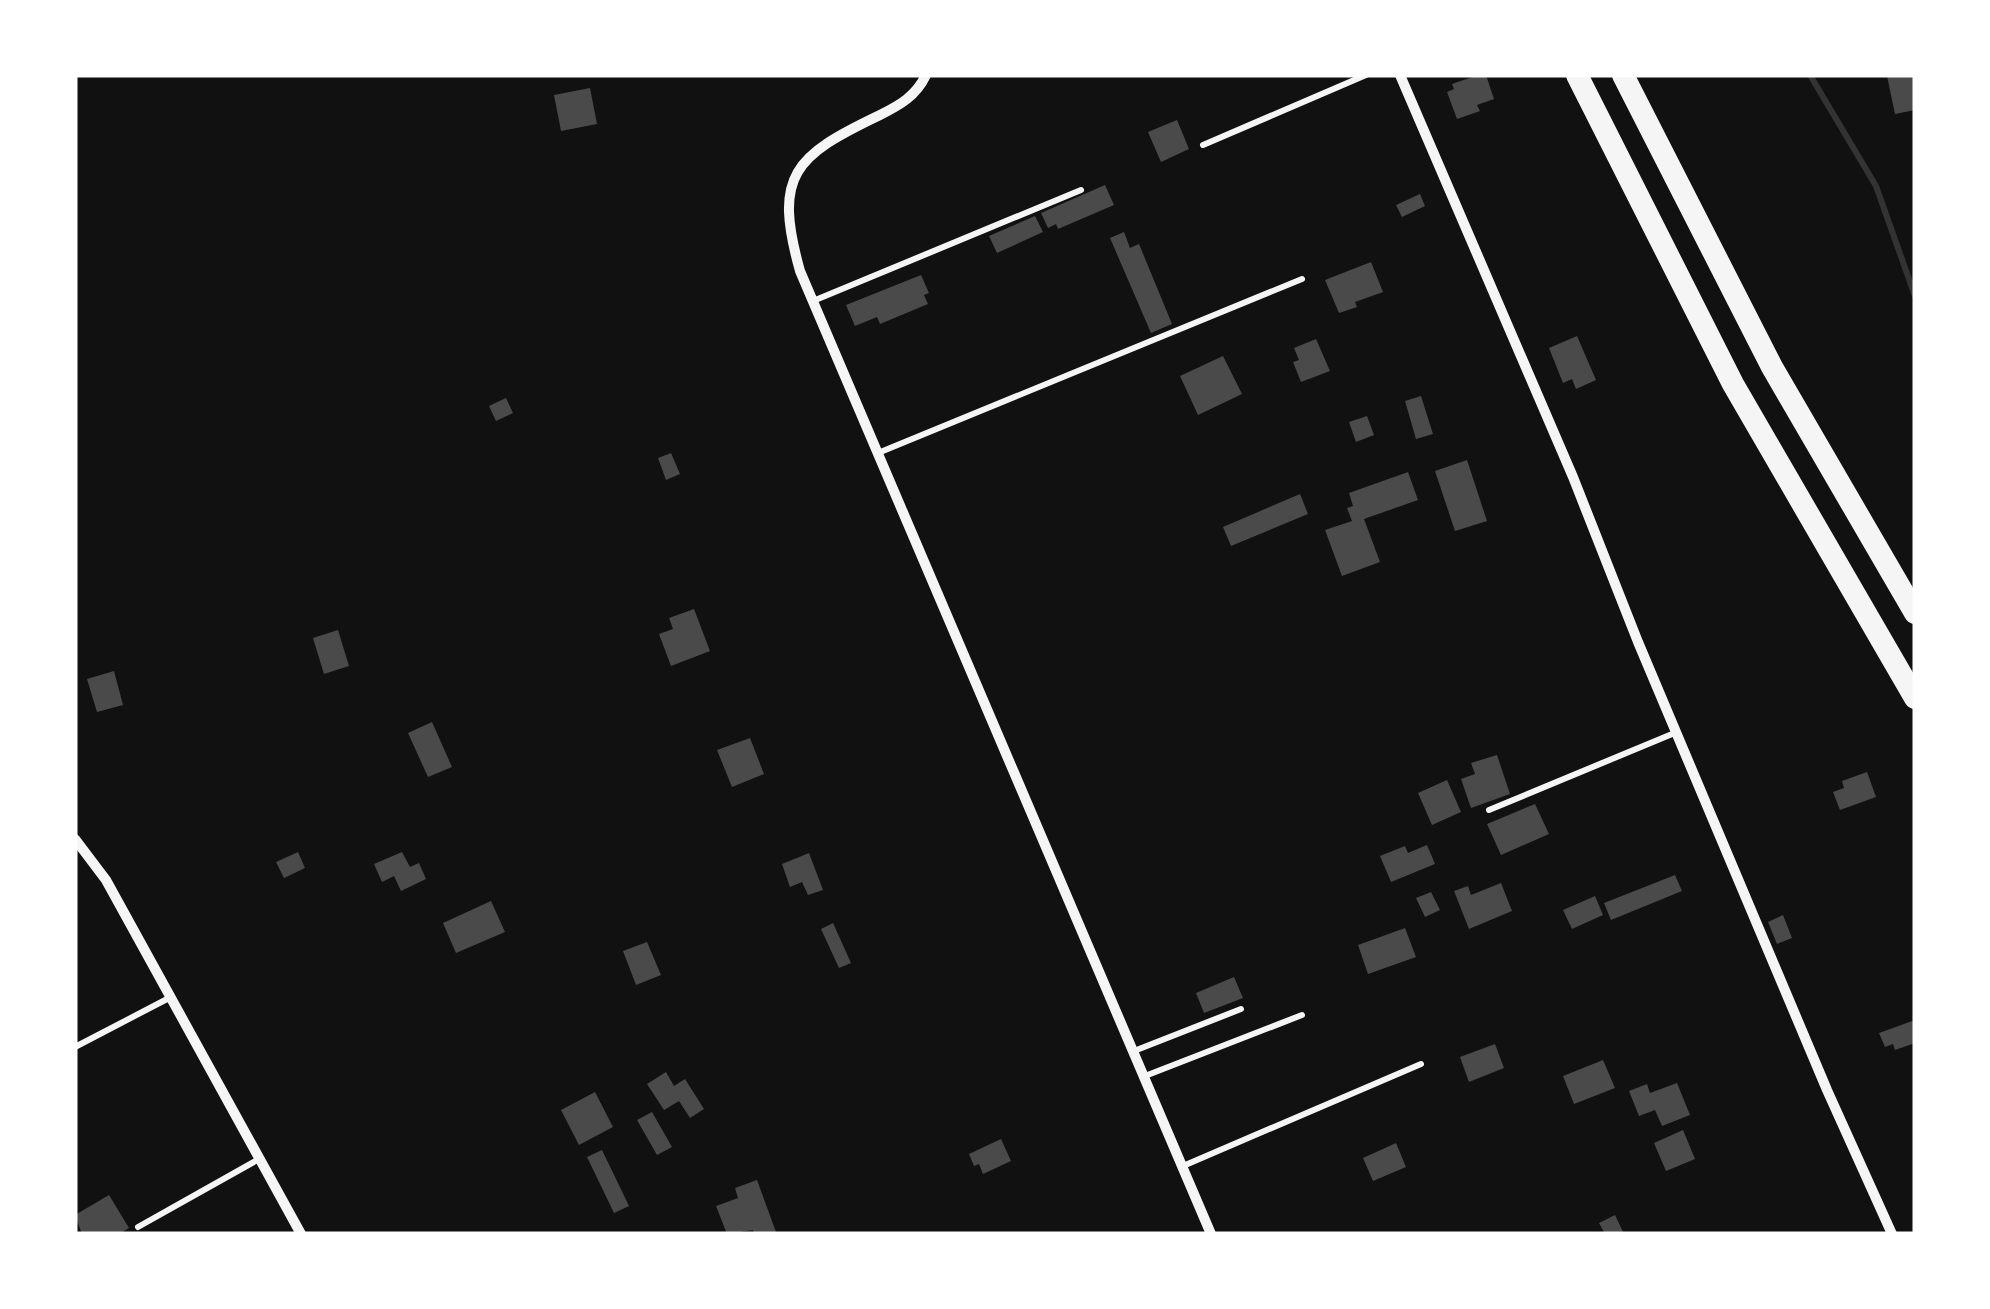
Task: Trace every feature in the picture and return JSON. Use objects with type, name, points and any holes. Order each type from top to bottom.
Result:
[{"type":"highway","points":[[1577,75],[1732,384],[1915,698]]},
{"type":"highway","points":[[1623,75],[1772,367],[1915,613]]},
{"type":"street","points":[[926,75],[904,102],[829,140],[812,153],[795,177],[787,202],[787,220],[800,271],[1211,1234]]},
{"type":"street","points":[[1400,75],[1892,1234]]},
{"type":"street","points":[[75,839],[106,880],[301,1234]]},
{"type":"lane","points":[[1204,145],[1366,75]]},
{"type":"lane","points":[[813,302],[1081,190]]},
{"type":"lane","points":[[877,454],[1302,279]]},
{"type":"lane","points":[[1489,810],[1677,732]]},
{"type":"lane","points":[[75,1047],[171,997]]},
{"type":"lane","points":[[1134,1051],[1241,1009]]},
{"type":"lane","points":[[1145,1076],[1302,1015]]},
{"type":"lane","points":[[1183,1166],[1421,1064]]},
{"type":"lane","points":[[138,1227],[260,1158]]},
{"type":"building","points":[[1486,75],[1494,99],[1477,105],[1480,111],[1457,119],[1447,92],[1454,89],[1452,84]]},
{"type":"building","points":[[1915,75],[1915,110],[1895,114],[1887,76]]},
{"type":"building","points":[[590,88],[597,124],[561,131],[554,95]]},
{"type":"building","points":[[1177,120],[1189,149],[1161,162],[1148,132]]},
{"type":"building","points":[[1105,185],[1114,205],[1058,229],[1056,224],[1048,228],[1041,213]]},
{"type":"building","points":[[1420,194],[1425,206],[1402,217],[1396,205]]},
{"type":"building","points":[[1035,216],[1043,232],[997,253],[989,236]]},
{"type":"building","points":[[1124,232],[1130,248],[1139,244],[1172,324],[1151,333],[1110,238]]},
{"type":"building","points":[[1371,262],[1383,292],[1355,302],[1357,307],[1339,313],[1325,280]]},
{"type":"building","points":[[921,275],[929,293],[924,295],[928,304],[880,324],[877,317],[855,326],[846,305]]},
{"type":"building","points":[[1577,336],[1596,380],[1576,389],[1572,379],[1563,383],[1549,348]]},
{"type":"building","points":[[1316,339],[1330,371],[1301,382],[1293,362],[1299,360],[1294,348]]},
{"type":"building","points":[[1223,356],[1242,394],[1198,415],[1180,376]]},
{"type":"building","points":[[1421,396],[1433,434],[1416,439],[1405,401]]},
{"type":"building","points":[[506,398],[513,413],[496,421],[489,406]]},
{"type":"building","points":[[1367,416],[1374,435],[1356,442],[1349,422]]},
{"type":"building","points":[[671,453],[680,474],[666,480],[658,458]]},
{"type":"building","points":[[1467,460],[1487,521],[1455,531],[1435,471]]},
{"type":"building","points":[[1408,472],[1418,500],[1364,519],[1380,562],[1342,576],[1325,530],[1352,521],[1347,508],[1353,506],[1349,493]]},
{"type":"building","points":[[1300,494],[1308,514],[1231,546],[1223,527]]},
{"type":"building","points":[[694,609],[710,651],[671,666],[659,634],[673,629],[669,618]]},
{"type":"building","points":[[338,630],[349,666],[324,674],[313,638]]},
{"type":"building","points":[[114,671],[123,705],[97,712],[87,679]]},
{"type":"building","points":[[432,722],[452,767],[428,777],[408,733]]},
{"type":"building","points":[[750,738],[764,774],[732,787],[717,750]]},
{"type":"building","points":[[1497,755],[1510,794],[1471,808],[1461,779],[1475,774],[1471,763]]},
{"type":"building","points":[[1867,772],[1876,797],[1840,810],[1833,792],[1844,788],[1842,781]]},
{"type":"building","points":[[1447,780],[1461,812],[1432,825],[1418,793]]},
{"type":"building","points":[[1535,804],[1549,834],[1501,855],[1487,824]]},
{"type":"building","points":[[1427,845],[1435,864],[1391,882],[1380,856],[1405,846],[1408,853]]},
{"type":"building","points":[[298,852],[305,868],[284,878],[276,862]]},
{"type":"building","points":[[402,852],[410,867],[419,863],[426,879],[401,891],[394,876],[382,882],[374,864]]},
{"type":"building","points":[[809,853],[823,890],[808,895],[802,882],[790,887],[782,864]]},
{"type":"building","points":[[1675,875],[1682,891],[1611,920],[1604,903]]},
{"type":"building","points":[[1501,883],[1512,911],[1469,929],[1454,891],[1468,886],[1471,895]]},
{"type":"building","points":[[1431,892],[1440,910],[1425,917],[1416,898]]},
{"type":"building","points":[[1595,896],[1603,915],[1572,929],[1563,910]]},
{"type":"building","points":[[491,901],[505,932],[456,953],[443,923]]},
{"type":"building","points":[[1783,915],[1792,938],[1777,944],[1768,922]]},
{"type":"building","points":[[833,923],[851,963],[839,968],[821,929]]},
{"type":"building","points":[[1405,928],[1416,957],[1368,974],[1358,945]]},
{"type":"building","points":[[647,942],[661,975],[636,985],[623,951]]},
{"type":"building","points":[[1234,977],[1243,998],[1204,1013],[1196,993]]},
{"type":"building","points":[[1915,1020],[1915,1043],[1895,1050],[1893,1044],[1885,1047],[1879,1033]]},
{"type":"building","points":[[1495,1044],[1504,1068],[1469,1082],[1460,1057]]},
{"type":"building","points":[[1603,1060],[1615,1088],[1574,1104],[1563,1076]]},
{"type":"building","points":[[666,1072],[674,1086],[685,1079],[704,1109],[690,1118],[679,1101],[664,1110],[647,1084]]},
{"type":"building","points":[[1677,1083],[1690,1115],[1662,1126],[1655,1110],[1639,1116],[1629,1091],[1647,1084],[1650,1093]]},
{"type":"building","points":[[595,1092],[613,1127],[579,1145],[561,1110]]},
{"type":"building","points":[[652,1112],[672,1147],[657,1155],[637,1120]]},
{"type":"building","points":[[1683,1130],[1695,1159],[1666,1171],[1654,1143]]},
{"type":"building","points":[[1001,1139],[1011,1161],[983,1174],[969,1154]]},
{"type":"building","points":[[1396,1143],[1406,1167],[1373,1181],[1363,1158]]},
{"type":"building","points":[[602,1150],[629,1206],[614,1213],[587,1157]]},
{"type":"building","points":[[757,1180],[776,1232],[727,1234],[716,1206],[738,1198],[735,1188]]},
{"type":"building","points":[[109,1195],[129,1228],[119,1234],[82,1234],[75,1215]]},
{"type":"building","points":[[1615,1215],[1624,1234],[1605,1234],[1599,1223]]},
{"type":"waterway","points":[[1810,75],[1876,186],[1915,296]]}]
